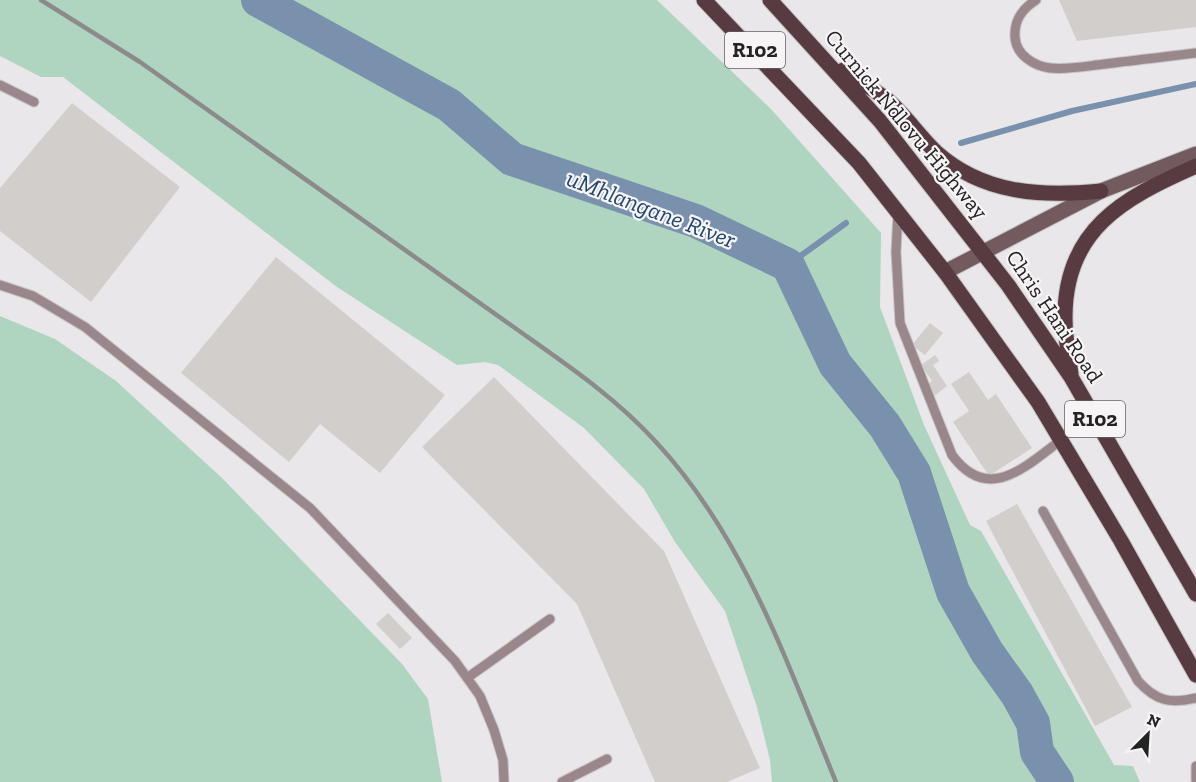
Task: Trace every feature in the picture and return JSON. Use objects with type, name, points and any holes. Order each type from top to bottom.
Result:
[{"type":"main road","name":"R102","points":[[704,0],[859,163],[945,272],[1038,402],[1121,541],[1196,675]]},
{"type":"main road","name":"Curnick Ndlovu Highway","points":[[770,0],[880,121],[984,251]]},
{"type":"main road","points":[[825,58],[886,99],[936,151],[957,168],[982,182],[1038,194],[1101,190]]},
{"type":"main road","points":[[1071,377],[1065,319],[1067,291],[1073,262],[1088,234],[1112,212],[1196,166]]},
{"type":"main road","name":"Chris Hani Road","points":[[984,251],[1071,377],[1196,594]]},
{"type":"street","name":"Chris Hani Road","points":[[945,272],[1101,190],[1196,154]]},
{"type":"lane","points":[[1036,0],[1020,13],[1014,28],[1015,42],[1023,56],[1035,63],[1050,68],[1080,67],[1196,54]]},
{"type":"lane","points":[[0,85],[34,102]]},
{"type":"lane","points":[[898,212],[896,252],[900,323],[935,417],[952,455],[961,467],[971,474],[984,480],[996,481],[1030,464],[1061,440]]},
{"type":"lane","points":[[0,285],[33,296],[85,327],[309,508],[455,661],[480,696],[503,760],[504,782]]},
{"type":"lane","points":[[1043,511],[1138,681],[1158,699],[1177,702],[1196,698]]},
{"type":"lane","points":[[467,678],[550,619]]},
{"type":"lane","points":[[562,782],[607,759]]},
{"type":"lane","points":[[1196,766],[1196,780]]},
{"type":"green space","points":[[0,0],[657,0],[771,109],[881,233],[880,307],[924,425],[970,525],[981,531],[1114,765],[1133,766],[1140,782],[772,782],[770,760],[757,707],[725,611],[675,542],[644,489],[584,428],[498,365],[485,362],[457,365],[337,287],[63,77],[41,77],[0,56]]},
{"type":"green space","points":[[0,316],[55,339],[116,381],[221,477],[402,664],[428,699],[442,782],[0,782]]},
{"type":"building","points":[[1059,0],[1196,0],[1196,27],[1077,41]]},
{"type":"building","points":[[72,103],[180,187],[91,302],[0,231],[0,188]]},
{"type":"building","points":[[276,257],[445,395],[380,473],[320,424],[289,462],[181,373]]},
{"type":"building","points":[[930,323],[943,333],[925,355],[912,345]]},
{"type":"building","points":[[935,355],[939,361],[933,365],[947,386],[934,396],[927,385],[932,381],[921,365]]},
{"type":"building","points":[[969,372],[988,400],[996,394],[1032,448],[989,476],[953,422],[969,411],[951,384]]},
{"type":"building","points":[[494,377],[664,551],[760,768],[727,782],[655,782],[577,604],[422,447]]},
{"type":"building","points":[[1017,504],[1132,707],[1095,726],[986,521]]},
{"type":"building","points":[[388,613],[412,638],[400,649],[376,624]]},
{"type":"waterway","name":"uMhlangane River","points":[[258,0],[449,105],[512,159],[696,221],[788,265],[835,364],[885,426],[914,473],[953,592],[987,652],[1017,694],[1033,723],[1037,752],[1057,782]]},
{"type":"waterway","points":[[961,143],[1072,111],[1196,84]]},
{"type":"waterway","points":[[788,265],[846,223]]},
{"type":"railway","points":[[41,0],[140,62],[557,358],[609,397],[641,426],[687,479],[715,519],[739,560],[781,647],[836,782]]}]
